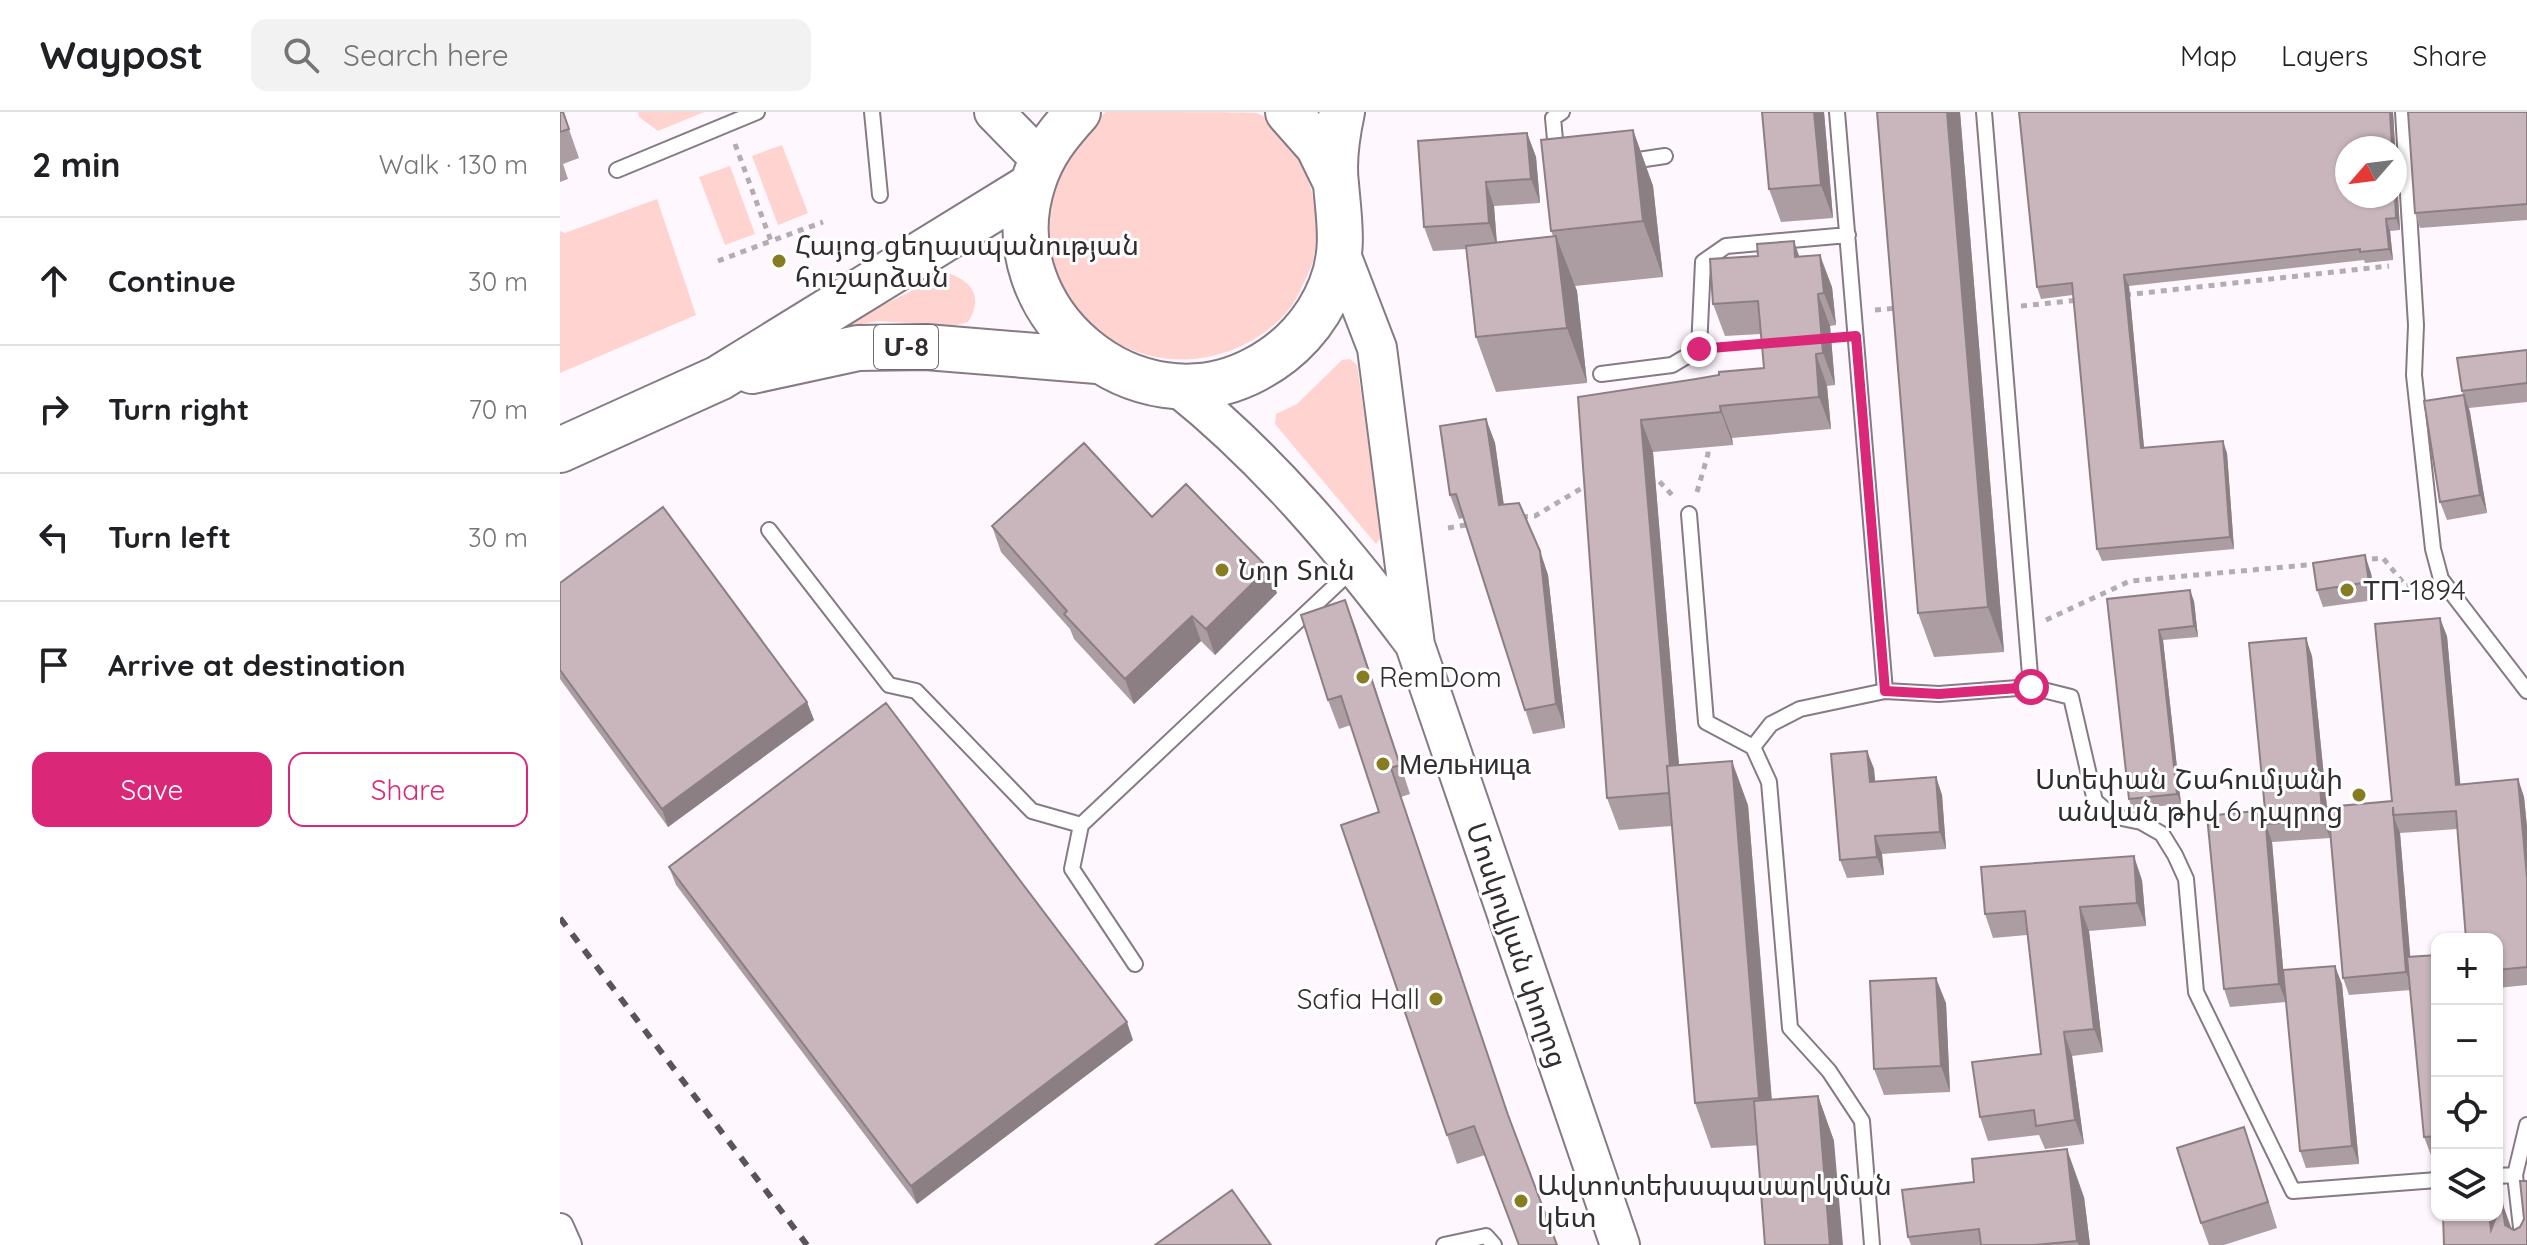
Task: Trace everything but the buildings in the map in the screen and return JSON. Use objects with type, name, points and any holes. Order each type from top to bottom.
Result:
[{"type":"highway","points":[[1078,112],[1055,137],[1036,173],[1026,225],[1030,265],[1043,302],[1066,335],[1097,361],[1149,384],[1178,387],[1211,385],[1243,376],[1280,354],[1318,314],[1332,284],[1342,236],[1336,183],[1342,112]]},
{"type":"highway","points":[[1288,112],[1318,146],[1336,183]]},
{"type":"highway","name":"Մ-8","points":[[560,450],[719,378],[1036,173]]},
{"type":"highway","name":"Մ-8","points":[[719,378],[858,348],[926,347],[1097,361]]},
{"type":"street","points":[[994,112],[1036,173]]},
{"type":"street","name":"Մոսկովյան փողոց","points":[[1340,252],[1377,348],[1415,645],[1620,1245]]},
{"type":"street","name":"Մոսկովյան փողոց","points":[[1178,387],[1228,427],[1356,566],[1415,645]]},
{"type":"street","points":[[560,1227],[568,1245]]},
{"type":"lane","points":[[617,170],[757,112]]},
{"type":"lane","points":[[872,112],[880,195]]},
{"type":"lane","points":[[1562,112],[1553,118],[1556,150],[1577,161]]},
{"type":"lane","points":[[1837,112],[1885,691]]},
{"type":"lane","points":[[1984,112],[2031,687]]},
{"type":"lane","points":[[2403,112],[2416,325],[2414,375],[2433,549],[2441,579],[2527,691]]},
{"type":"lane","points":[[1603,165],[1665,156]]},
{"type":"lane","points":[[1601,374],[1672,365],[1699,349],[1703,262],[1726,246],[1848,235]]},
{"type":"lane","points":[[1689,514],[1706,722],[1753,747],[1769,782],[1790,1028],[1829,1071],[1862,1121],[1872,1245]]},
{"type":"lane","points":[[769,530],[889,685],[916,691],[1032,811],[1081,825]]},
{"type":"lane","points":[[1135,964],[1072,869],[1081,825],[1356,566]]},
{"type":"lane","points":[[1753,747],[1771,724],[1800,709],[1885,691],[1939,694],[2031,687],[2071,697],[2095,801],[2112,816],[2141,822],[2162,834],[2186,879],[2196,992],[2293,1191],[2431,1180]]},
{"type":"lane","points":[[2523,1245],[2515,1175],[2527,1125]]},
{"type":"lane","points":[[2503,1176],[2515,1175]]},
{"type":"lane","points":[[1444,1245],[1486,1236],[1494,1245]]},
{"type":"path","points":[[728,124],[771,241]]},
{"type":"path","points":[[718,261],[823,222]]},
{"type":"path","points":[[2115,296],[2373,268]]},
{"type":"path","points":[[2000,309],[2085,299]]},
{"type":"path","points":[[1699,349],[1778,343]]},
{"type":"path","points":[[1698,487],[1708,454],[1706,424]]},
{"type":"path","points":[[1643,479],[1656,478],[1689,514]]},
{"type":"path","points":[[1520,518],[1535,516],[1590,484]]},
{"type":"path","points":[[1448,528],[1477,524]]},
{"type":"path","points":[[2352,561],[2383,558],[2406,586],[2441,579]]},
{"type":"path","points":[[2027,628],[2130,581],[2320,564]]},
{"type":"shaded area","points":[[638,112],[704,112],[658,131],[639,117]]},
{"type":"shaded area","points":[[1106,112],[1257,113],[1274,124],[1287,138],[1307,175],[1313,196],[1316,237],[1313,261],[1298,295],[1268,330],[1245,344],[1203,358],[1161,358],[1123,346],[1090,324],[1065,294],[1050,257],[1046,216],[1056,172],[1065,154]]},
{"type":"shaded area","points":[[782,145],[808,213],[778,225],[752,156]]},
{"type":"shaded area","points":[[730,166],[755,234],[725,245],[699,177]]},
{"type":"shaded area","points":[[657,199],[696,315],[560,373],[560,231],[565,233]]},
{"type":"shaded area","points":[[948,273],[964,281],[973,292],[975,305],[968,322],[953,326],[878,321],[834,329]]},
{"type":"shaded area","points":[[1350,359],[1357,365],[1382,536],[1376,544],[1275,424],[1276,414],[1297,404],[1342,360]]},
{"type":"railway","points":[[560,918],[807,1245]]},
{"type":"place","name":"Հայոց ցեղասպանության հուշարձան","points":[[779,261]]},
{"type":"place","name":"Նոր Տուն","points":[[1222,570]]},
{"type":"place","name":"ТП-1894","points":[[2347,590]]},
{"type":"place","name":"RemDom","points":[[1363,677]]},
{"type":"place","name":"Мельница","points":[[1383,764]]},
{"type":"place","name":"Ստեփան Շահումյանի անվան թիվ 6 դպրոց","points":[[2359,795]]},
{"type":"place","name":"Safia Hall","points":[[1436,999]]},
{"type":"place","name":"Ավտոտեխսպասարկման կետ","points":[[1521,1201]]},
{"type":"route","points":[[1699,349],[1856,336],[1885,691],[1939,694],[2031,687]]}]
